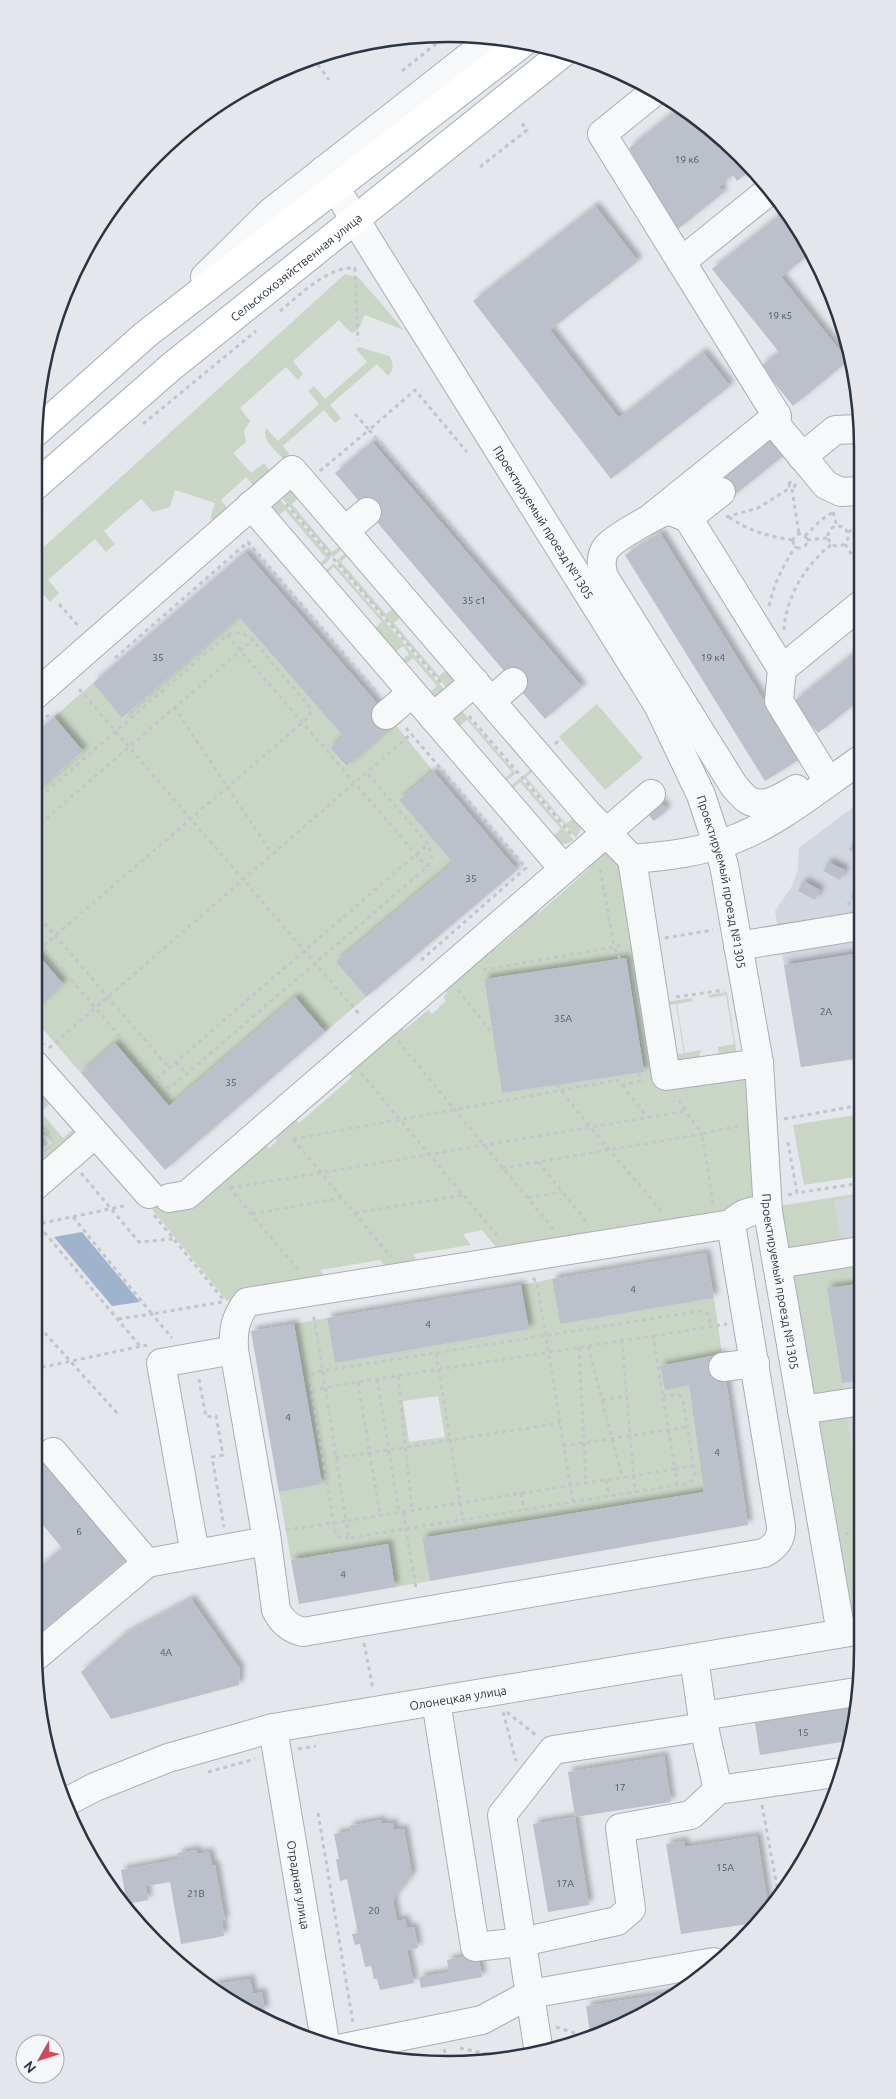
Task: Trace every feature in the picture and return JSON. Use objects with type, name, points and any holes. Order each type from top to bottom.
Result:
[{"type":"main road","points":[[43,426],[145,334],[330,179],[515,48]]},
{"type":"main road","name":"Сельскохозяйственная улица","points":[[42,495],[170,367],[557,57]]},
{"type":"street","points":[[330,179],[486,44]]},
{"type":"street","points":[[649,96],[602,134],[777,416],[652,517],[606,548],[602,557],[601,569],[604,577],[734,786],[748,800],[763,804],[779,799],[822,772],[854,746]]},
{"type":"street","name":"Проектируемый проезд №1305","points":[[330,179],[658,705],[701,795],[724,865],[729,938],[758,1063],[777,1122],[767,1205],[802,1410],[852,1632]]},
{"type":"street","points":[[681,262],[764,194]]},
{"type":"street","points":[[772,420],[826,485],[841,492],[850,499]]},
{"type":"street","points":[[802,456],[835,430],[853,429]]},
{"type":"street","points":[[44,703],[251,505],[292,470],[349,537],[529,766],[605,832],[632,859],[654,1001],[654,1079],[758,1063]]},
{"type":"street","points":[[251,505],[563,868]]},
{"type":"street","points":[[652,517],[668,510],[712,507],[775,636],[782,668],[779,701],[822,772]]},
{"type":"street","points":[[349,537],[367,512]]},
{"type":"street","points":[[782,668],[854,610]]},
{"type":"street","points":[[433,717],[473,694],[513,682]]},
{"type":"street","points":[[389,712],[412,693]]},
{"type":"street","points":[[632,859],[678,855],[737,838],[768,823],[854,764]]},
{"type":"street","points":[[42,1057],[95,1134],[153,1198],[187,1195],[222,1183],[347,1056],[372,1019],[435,963],[563,868],[651,794]]},
{"type":"street","points":[[729,938],[854,927]]},
{"type":"street","points":[[42,1180],[95,1134]]},
{"type":"street","points":[[722,1226],[755,1363],[781,1526],[778,1542],[770,1550],[764,1553],[303,1632],[286,1624],[276,1610],[277,1536],[234,1350],[238,1315],[247,1302],[317,1305],[408,1276],[528,1267],[571,1251],[722,1226],[739,1215],[759,1210],[767,1205]]},
{"type":"street","points":[[777,1264],[854,1252]]},
{"type":"street","points":[[195,1554],[161,1363],[185,1349],[234,1350]]},
{"type":"street","points":[[724,1367],[755,1363]]},
{"type":"street","points":[[802,1410],[854,1402]]},
{"type":"street","points":[[53,1452],[147,1563]]},
{"type":"street","points":[[42,1651],[147,1563],[277,1536]]},
{"type":"street","name":"Олонецкая улица","points":[[71,1800],[95,1787],[168,1758],[276,1741],[378,1710],[852,1632]]},
{"type":"street","points":[[694,1658],[703,1721],[718,1790]]},
{"type":"street","points":[[538,2046],[502,1815],[553,1750],[851,1693]]},
{"type":"street","points":[[436,1701],[475,1947],[522,1942],[617,1921],[631,1908],[620,1828],[691,1815],[718,1790],[835,1773]]},
{"type":"street","name":"Отрадная улица","points":[[276,1741],[324,2037]]},
{"type":"street","points":[[355,2046],[482,2020],[530,1994],[706,1963]]},
{"type":"path","points":[[402,71],[439,42]]},
{"type":"path","points":[[317,64],[329,80]]},
{"type":"path","points":[[480,167],[528,130],[520,121]]},
{"type":"path","points":[[278,313],[329,273],[346,267],[355,268],[358,340]]},
{"type":"path","points":[[138,429],[263,325]]},
{"type":"path","points":[[314,476],[415,390],[467,452]]},
{"type":"path","points":[[355,414],[472,550]]},
{"type":"path","points":[[272,488],[334,560],[473,694],[529,766],[602,872],[614,947],[620,959]]},
{"type":"path","points":[[712,507],[758,508],[791,488],[799,534]]},
{"type":"path","points":[[805,536],[821,520],[850,499]]},
{"type":"path","points":[[712,507],[752,530],[776,538],[793,540]]},
{"type":"path","points":[[837,526],[842,526],[848,532],[848,540],[840,546],[832,544],[828,538],[832,528],[837,526]]},
{"type":"path","points":[[848,532],[854,529]]},
{"type":"path","points":[[793,540],[796,546],[802,548],[805,546],[807,540],[805,536],[799,534]]},
{"type":"path","points":[[793,540],[799,534]]},
{"type":"path","points":[[293,595],[334,560],[349,537]]},
{"type":"path","points":[[807,540],[828,538]]},
{"type":"path","points":[[110,662],[248,542],[389,712],[412,734],[526,868],[435,963],[413,967]]},
{"type":"path","points":[[775,636],[785,621],[798,583],[820,553],[832,544]]},
{"type":"path","points":[[845,544],[854,558]]},
{"type":"path","points":[[775,636],[768,610],[772,590],[787,558],[796,546]]},
{"type":"path","points":[[42,795],[227,635],[242,634],[253,640],[311,709],[310,716],[42,947],[156,1079],[166,1088],[170,1088],[427,867],[432,856],[428,844],[367,773]]},
{"type":"path","points":[[227,635],[427,867]]},
{"type":"path","points":[[42,822],[253,640]]},
{"type":"path","points":[[73,695],[85,684]]},
{"type":"path","points":[[79,689],[316,964],[372,1019],[455,1110],[571,1251]]},
{"type":"path","points":[[174,707],[272,854]]},
{"type":"path","points":[[42,1055],[412,734]]},
{"type":"path","points":[[477,811],[561,739]]},
{"type":"path","points":[[156,1079],[428,844]]},
{"type":"path","points":[[42,921],[169,1068]]},
{"type":"path","points":[[476,971],[645,941],[729,938]]},
{"type":"path","points":[[435,963],[492,1033]]},
{"type":"path","points":[[654,1001],[729,989]]},
{"type":"path","points":[[352,1020],[372,1019]]},
{"type":"path","points":[[347,1056],[463,1195],[528,1267]]},
{"type":"path","points":[[176,1062],[187,1075]]},
{"type":"path","points":[[639,1072],[669,1088],[702,1134],[714,1210],[722,1226]]},
{"type":"path","points":[[622,1084],[654,1079]]},
{"type":"path","points":[[408,1276],[320,1173],[294,1139],[618,1080],[647,1117]]},
{"type":"path","points":[[558,1085],[560,1091],[680,1233]]},
{"type":"path","points":[[502,1168],[777,1122],[854,1106]]},
{"type":"path","points":[[222,1183],[320,1173],[686,1111]]},
{"type":"path","points":[[42,1127],[139,1242],[173,1239]]},
{"type":"path","points":[[787,1137],[797,1193]]},
{"type":"path","points":[[537,1162],[606,1245]]},
{"type":"path","points":[[222,1183],[252,1214],[317,1305],[322,1371],[349,1538]]},
{"type":"path","points":[[767,1205],[797,1193],[854,1184]]},
{"type":"path","points":[[527,1198],[561,1192]]},
{"type":"path","points":[[355,1214],[463,1195]]},
{"type":"path","points":[[42,1224],[153,1198],[173,1239],[225,1301],[117,1320]]},
{"type":"path","points":[[252,1214],[342,1198]]},
{"type":"path","points":[[73,1217],[152,1314],[185,1349],[206,1418],[216,1416],[223,1455],[212,1457],[225,1530]]},
{"type":"path","points":[[42,1232],[140,1346],[42,1367]]},
{"type":"path","points":[[537,1282],[572,1502]]},
{"type":"path","points":[[303,1314],[317,1305]]},
{"type":"path","points":[[663,1396],[675,1394],[681,1396],[695,1474],[692,1481],[677,1486],[406,1529],[349,1538],[338,1537],[333,1523],[310,1380],[312,1374],[700,1311],[708,1314],[711,1326]]},
{"type":"path","points":[[726,1314],[729,1332]]},
{"type":"path","points":[[312,1390],[718,1325]]},
{"type":"path","points":[[42,1330],[118,1414]]},
{"type":"path","points":[[653,1336],[677,1486]]},
{"type":"path","points":[[622,1340],[635,1492]]},
{"type":"path","points":[[588,1346],[622,1477]]},
{"type":"path","points":[[579,1347],[586,1483]]},
{"type":"path","points":[[436,1353],[462,1520]]},
{"type":"path","points":[[398,1376],[412,1510]]},
{"type":"path","points":[[377,1379],[416,1588]]},
{"type":"path","points":[[358,1382],[380,1516]]},
{"type":"path","points":[[602,1400],[627,1396]]},
{"type":"path","points":[[336,1458],[560,1422]]},
{"type":"path","points":[[563,1446],[687,1426]]},
{"type":"path","points":[[277,1536],[333,1523],[693,1466]]},
{"type":"path","points":[[606,1480],[609,1496]]},
{"type":"path","points":[[521,1493],[524,1510]]},
{"type":"path","points":[[407,1590],[426,1587]]},
{"type":"path","points":[[359,1622],[378,1710]]},
{"type":"path","points":[[522,1789],[502,1708],[553,1750]]},
{"type":"path","points":[[200,1774],[276,1741],[325,1744]]},
{"type":"path","points":[[758,1785],[777,1887]]},
{"type":"path","points":[[318,1813],[350,2045]]},
{"type":"path","points":[[442,2044],[446,2057]]},
{"type":"shaded area","points":[[854,807],[854,1059],[801,1067],[775,911],[791,888],[798,870],[799,848]]},
{"type":"shaded area","points":[[854,1197],[854,1256],[843,1249],[835,1200]]},
{"type":"shaded area","points":[[854,1284],[854,1460],[827,1288]]},
{"type":"green space","points":[[345,274],[359,278],[404,330],[365,315],[358,330],[351,333],[339,320],[293,361],[303,374],[298,380],[286,367],[240,408],[250,421],[244,431],[246,442],[233,453],[251,473],[264,463],[269,470],[269,474],[258,490],[246,477],[221,500],[231,513],[216,520],[210,519],[215,503],[175,490],[170,507],[153,512],[141,499],[104,531],[115,544],[106,552],[95,539],[48,580],[59,593],[50,602],[42,593],[42,549]]},
{"type":"green space","points":[[359,347],[389,356],[393,366],[390,374],[388,376],[377,364],[330,405],[341,418],[335,423],[324,410],[283,446],[293,459],[283,459],[267,441],[266,428],[278,441],[319,404],[308,391],[314,386],[325,399],[367,362],[356,349]]},
{"type":"green space","points":[[287,488],[304,493],[292,504],[332,552],[346,541],[348,544],[333,557],[277,492]]},
{"type":"green space","points":[[275,494],[331,558],[316,572],[313,569],[326,558],[285,510],[272,521],[269,509]]},
{"type":"green space","points":[[351,548],[353,550],[341,562],[386,614],[399,603],[406,612],[394,623],[439,676],[452,665],[459,673],[451,693],[336,561]]},
{"type":"green space","points":[[334,563],[449,695],[444,699],[424,697],[437,686],[413,658],[400,669],[396,665],[409,654],[403,646],[389,657],[369,633],[382,622],[334,567],[321,578],[319,576]]},
{"type":"green space","points":[[239,617],[343,736],[330,748],[345,766],[395,724],[433,771],[399,800],[453,863],[336,962],[366,997],[325,1032],[295,997],[169,1106],[81,1073],[42,1028],[42,1003],[63,984],[42,959],[42,787],[83,752],[54,717],[93,683],[123,718]]},
{"type":"green space","points":[[597,704],[643,758],[605,790],[559,737]]},
{"type":"green space","points":[[458,706],[516,773],[501,786],[499,784],[512,772],[467,720],[453,731],[448,716]]},
{"type":"green space","points":[[537,764],[539,766],[526,777],[566,824],[579,814],[582,827],[576,838],[523,776]]},
{"type":"green space","points":[[520,778],[574,840],[561,844],[548,841],[561,829],[520,782],[507,794],[505,791]]},
{"type":"green space","points":[[597,844],[622,860],[659,1088],[742,1077],[749,1086],[755,1196],[720,1221],[503,1256],[482,1230],[463,1234],[471,1245],[413,1254],[423,1269],[391,1274],[380,1260],[320,1270],[330,1284],[227,1301],[150,1207],[190,1200],[260,1139],[269,1148],[277,1141],[270,1131],[290,1113],[299,1123],[352,1077],[344,1067],[396,1020],[404,1030],[428,1010],[432,1014],[446,1001],[443,997],[447,993],[439,983],[488,938],[497,948],[520,928],[512,918],[530,903],[539,913],[590,868],[582,858]],"holes":[[[626,958],[644,1072],[502,1093],[484,980]]]},
{"type":"green space","points":[[727,992],[737,1055],[720,1059],[718,1047],[734,1044],[726,995],[709,998],[709,995]]},
{"type":"green space","points":[[692,998],[693,1001],[677,1004],[685,1053],[701,1050],[698,1061],[674,1065],[668,1056],[684,1053],[676,1004],[659,1007],[659,1003]]},
{"type":"green space","points":[[48,1094],[54,1100],[42,1111],[42,1099]]},
{"type":"green space","points":[[42,1113],[63,1138],[76,1127],[79,1132],[42,1167],[42,1152],[52,1143],[42,1131]]},
{"type":"green space","points":[[854,1115],[854,1177],[804,1185],[793,1125]]},
{"type":"green space","points":[[854,1194],[854,1197],[835,1201],[843,1248],[854,1255],[854,1285],[827,1289],[854,1460],[854,1609],[850,1610],[779,1206]]},
{"type":"green space","points":[[552,1279],[560,1324],[714,1298],[722,1354],[660,1366],[665,1389],[689,1385],[704,1492],[422,1538],[430,1581],[395,1587],[388,1544],[291,1560],[279,1492],[322,1484],[294,1324],[327,1318],[335,1363],[528,1329],[521,1285]],"holes":[[[438,1396],[445,1437],[409,1442],[403,1401]]]},
{"type":"water","points":[[82,1232],[140,1302],[112,1306],[54,1237]]},
{"type":"building","points":[[674,112],[715,143],[746,174],[737,181],[733,175],[719,187],[724,192],[678,229],[643,185],[648,181],[629,148]]},
{"type":"building","points":[[595,206],[638,261],[550,330],[619,418],[703,352],[730,386],[611,479],[473,301]]},
{"type":"building","points":[[780,215],[806,257],[781,277],[843,354],[845,364],[793,406],[761,366],[779,352],[712,269]]},
{"type":"building","points":[[775,435],[788,452],[728,500],[715,484]]},
{"type":"building","points":[[372,442],[582,687],[545,719],[335,473]]},
{"type":"building","points":[[660,533],[800,759],[765,781],[625,555]]},
{"type":"building","points":[[245,552],[395,724],[346,766],[330,748],[343,736],[239,617],[122,718],[93,683]]},
{"type":"building","points":[[854,653],[854,705],[818,733],[793,702]]},
{"type":"building","points":[[54,717],[83,751],[42,787],[42,727]]},
{"type":"building","points":[[433,771],[517,870],[366,997],[336,962],[453,863],[399,800]]},
{"type":"building","points":[[656,797],[667,810],[654,821],[643,809]]},
{"type":"building","points":[[854,840],[854,852],[849,850]]},
{"type":"building","points":[[828,862],[845,870],[840,880],[823,871]]},
{"type":"building","points":[[803,881],[820,890],[815,900],[798,891]]},
{"type":"building","points":[[854,954],[854,1059],[801,1067],[784,965]]},
{"type":"building","points":[[626,958],[644,1072],[502,1093],[484,979]]},
{"type":"building","points":[[42,959],[63,984],[42,1003]]},
{"type":"building","points":[[295,997],[325,1032],[165,1170],[81,1073],[115,1043],[169,1106]]},
{"type":"building","points":[[706,1253],[714,1298],[560,1324],[552,1279]]},
{"type":"building","points":[[521,1285],[529,1329],[335,1363],[327,1318]]},
{"type":"building","points":[[854,1285],[854,1381],[842,1383],[827,1288]]},
{"type":"building","points":[[294,1324],[322,1484],[279,1492],[251,1331]]},
{"type":"building","points":[[722,1354],[748,1525],[430,1581],[422,1538],[704,1492],[689,1385],[665,1390],[660,1366]]},
{"type":"building","points":[[48,1457],[131,1556],[42,1631],[42,1565],[62,1548],[42,1524],[42,1462]]},
{"type":"building","points":[[388,1544],[395,1587],[299,1604],[291,1560]]},
{"type":"building","points":[[191,1599],[240,1669],[239,1685],[111,1719],[81,1672],[125,1634]]},
{"type":"building","points":[[849,1708],[843,1742],[760,1755],[755,1723]]},
{"type":"building","points":[[664,1756],[671,1802],[575,1817],[568,1772]]},
{"type":"building","points":[[575,1817],[589,1905],[548,1912],[533,1824]]},
{"type":"building","points":[[381,1820],[382,1824],[393,1823],[394,1830],[404,1829],[412,1875],[393,1900],[397,1921],[405,1919],[407,1928],[414,1927],[418,1948],[407,1950],[414,1983],[380,1990],[377,1979],[374,1979],[371,1966],[365,1967],[360,1944],[355,1945],[352,1934],[358,1933],[347,1879],[340,1881],[336,1859],[339,1859],[334,1834],[351,1831],[349,1826]]},
{"type":"building","points":[[757,1836],[767,1901],[748,1924],[681,1934],[666,1844],[684,1841],[685,1847]]},
{"type":"building","points":[[196,1850],[197,1854],[209,1852],[212,1865],[215,1865],[225,1921],[222,1921],[224,1936],[181,1944],[170,1882],[146,1886],[148,1900],[131,1903],[126,1898],[121,1870],[179,1859],[178,1853]]},
{"type":"building","points":[[478,1954],[482,1977],[421,1988],[419,1977],[449,1972],[447,1960]]},
{"type":"building","points":[[250,1979],[253,1994],[262,1992],[265,2011],[245,2002],[217,1984]]},
{"type":"building","points":[[664,1994],[627,2015],[590,2031],[586,2006]]}]
